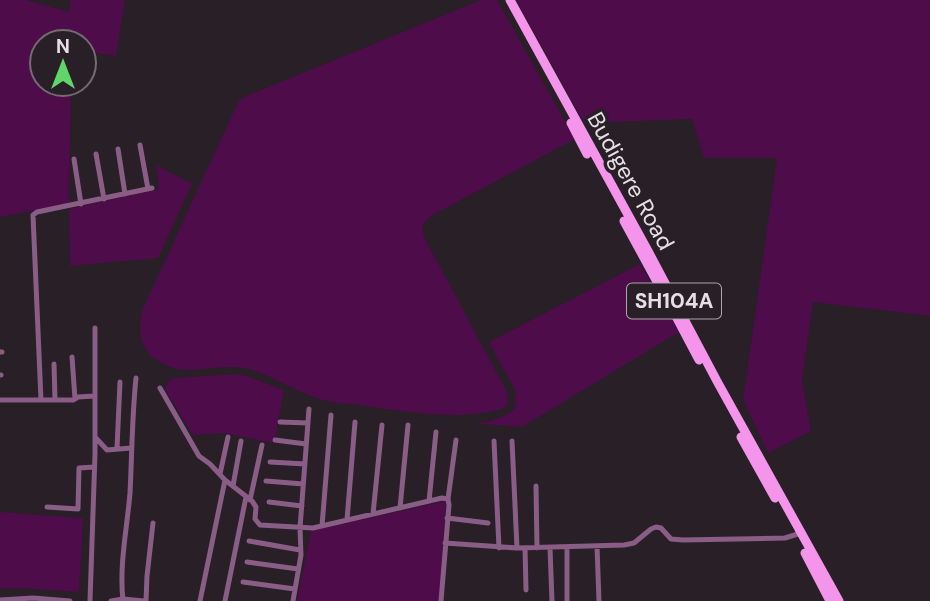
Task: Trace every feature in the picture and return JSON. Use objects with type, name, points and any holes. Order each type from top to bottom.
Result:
[{"type":"main road","name":"Budigere Road","points":[[504,0],[758,470],[839,601]]},
{"type":"main road","name":"Budigere Road","points":[[510,0],[799,534],[830,601]]},
{"type":"street","points":[[41,400],[33,215],[150,189],[140,145]]},
{"type":"street","points":[[118,149],[125,194]]},
{"type":"street","points":[[96,154],[104,199]]},
{"type":"street","points":[[74,159],[81,204]]},
{"type":"street","points":[[90,601],[95,328]]},
{"type":"street","points":[[72,357],[75,399]]},
{"type":"street","points":[[54,364],[55,400]]},
{"type":"street","points":[[123,600],[121,575],[130,496],[136,378]]},
{"type":"street","points":[[117,449],[120,382]]},
{"type":"street","points":[[160,388],[194,450],[256,507],[255,519],[260,525],[300,528],[322,526],[442,498],[448,499]]},
{"type":"street","points":[[0,400],[55,400],[94,396]]},
{"type":"street","points":[[293,601],[300,550],[309,409]]},
{"type":"street","points":[[322,526],[331,415]]},
{"type":"street","points":[[279,422],[308,423]]},
{"type":"street","points":[[347,520],[355,422]]},
{"type":"street","points":[[373,514],[382,425]]},
{"type":"street","points":[[400,508],[408,425]]},
{"type":"street","points":[[429,501],[436,432]]},
{"type":"street","points":[[95,437],[107,450],[131,448]]},
{"type":"street","points":[[200,601],[228,438]]},
{"type":"street","points":[[275,440],[306,444]]},
{"type":"street","points":[[441,601],[448,499],[456,440]]},
{"type":"street","points":[[233,486],[241,441]]},
{"type":"street","points":[[494,441],[499,548]]},
{"type":"street","points":[[512,441],[517,548]]},
{"type":"street","points":[[225,601],[262,444]]},
{"type":"street","points":[[270,462],[305,464]]},
{"type":"street","points":[[47,507],[78,509],[79,468],[94,467]]},
{"type":"street","points":[[266,481],[303,484]]},
{"type":"street","points":[[536,486],[537,548]]},
{"type":"street","points":[[269,502],[302,506]]},
{"type":"street","points":[[447,518],[488,523]]},
{"type":"street","points":[[111,601],[145,601],[153,523]]},
{"type":"street","points":[[445,543],[499,548],[597,546],[634,543],[656,527],[661,528],[671,539],[683,540],[785,538],[799,534]]},
{"type":"street","points":[[249,541],[300,550]]},
{"type":"street","points":[[597,546],[599,601]]},
{"type":"street","points":[[525,548],[526,590]]},
{"type":"street","points":[[550,548],[551,601]]},
{"type":"street","points":[[567,548],[568,601]]},
{"type":"street","points":[[247,562],[298,569]]},
{"type":"street","points":[[243,582],[295,589]]},
{"type":"street","points":[[0,600],[33,598],[70,601]]},
{"type":"shaded area","points":[[0,0],[25,0],[70,12],[70,0],[125,0],[116,56],[98,53],[98,28],[28,28],[28,98],[71,98],[69,204],[0,217]]},
{"type":"shaded area","points":[[481,0],[497,0],[575,139],[431,216],[422,227],[426,241],[507,392],[506,407],[490,412],[453,415],[332,402],[308,395],[252,370],[231,367],[177,369],[150,355],[141,338],[142,311],[238,102],[244,97]]},
{"type":"shaded area","points":[[516,0],[930,0],[930,316],[813,302],[802,380],[811,431],[768,453],[743,400],[777,158],[704,158],[692,119],[584,123]]},
{"type":"shaded area","points":[[156,165],[192,184],[158,258],[70,266],[69,209],[159,189]]},
{"type":"shaded area","points":[[640,264],[679,332],[522,427],[468,423],[493,421],[515,409],[515,390],[489,342]]},
{"type":"shaded area","points":[[240,374],[284,390],[274,443],[224,433],[193,435],[166,391],[168,382],[173,378]]},
{"type":"shaded area","points":[[446,501],[439,601],[297,601],[311,531]]},
{"type":"shaded area","points":[[0,512],[83,518],[79,592],[0,589]]}]
